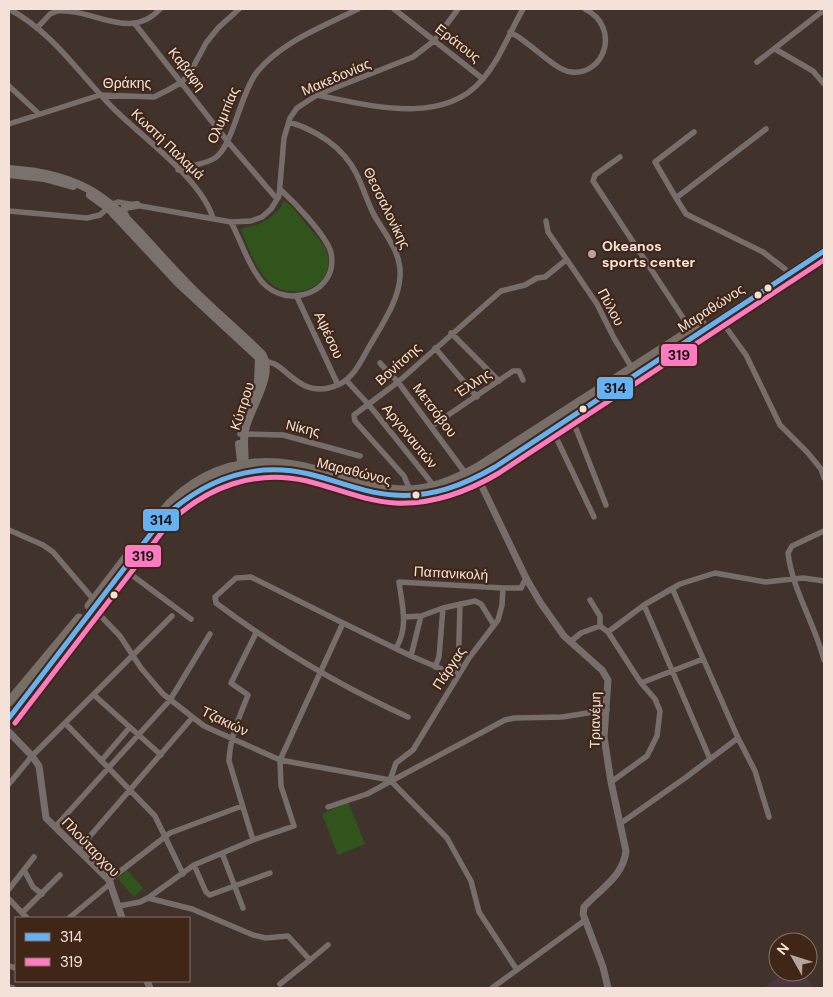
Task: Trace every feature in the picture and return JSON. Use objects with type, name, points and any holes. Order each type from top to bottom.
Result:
[{"type":"main road","points":[[9,169],[40,172],[67,178],[92,190],[110,206],[178,283],[263,362]]},
{"type":"main road","points":[[9,174],[44,178],[69,184],[110,206],[126,217]]},
{"type":"main road","points":[[137,205],[125,207],[123,212],[126,217],[187,284],[262,354],[263,362]]},
{"type":"main road","name":"Μαραθώνος","points":[[9,718],[156,519],[177,497],[204,477],[243,467],[284,463],[374,486],[410,490],[434,486],[472,474],[824,244]]},
{"type":"main road","name":"Μαραθώνος","points":[[9,702],[46,657],[125,570],[160,522],[182,501],[213,481],[243,467],[290,470],[368,491],[400,496],[441,492],[552,429],[824,251]]},
{"type":"main road","name":"Κύπρου","points":[[243,467],[242,434],[244,417],[257,385],[263,362]]},
{"type":"main road","points":[[9,712],[32,682],[46,657]]},
{"type":"street","name":"Κωστή Παλαμά","points":[[9,9],[38,27],[100,95],[178,170],[209,205],[213,218]]},
{"type":"street","points":[[38,27],[50,14],[61,11],[124,24],[135,24],[151,17],[160,9]]},
{"type":"street","name":"Θράκης","points":[[9,124],[38,113],[100,95],[154,97],[182,82],[191,71],[206,42],[239,9]]},
{"type":"street","name":"Ολυμπίας","points":[[178,170],[213,159],[221,153],[228,142],[246,90],[265,64],[287,46],[358,9]]},
{"type":"street","name":"Εράτους","points":[[394,9],[483,79]]},
{"type":"street","name":"Μακεδονίας","points":[[110,206],[118,202],[231,222],[258,219],[268,212],[281,190],[283,143],[289,122],[298,108],[318,95],[405,61],[435,40],[458,9]]},
{"type":"street","points":[[318,95],[371,105],[428,107],[444,104],[463,96],[483,79],[499,57],[523,9]]},
{"type":"street","points":[[510,32],[528,42],[556,66],[569,72],[581,71],[590,66],[600,56],[607,40],[602,22],[585,9]]},
{"type":"street","points":[[757,62],[824,10]]},
{"type":"street","name":"Καβάφη","points":[[135,24],[228,142],[277,199]]},
{"type":"street","points":[[775,49],[813,72],[824,84]]},
{"type":"street","points":[[9,86],[38,113]]},
{"type":"street","name":"Θεσσαλονίκης","points":[[263,362],[273,363],[296,381],[310,388],[323,389],[338,385],[346,380],[363,358],[394,300],[400,279],[399,262],[350,163],[326,139],[289,122]]},
{"type":"street","points":[[676,198],[766,129]]},
{"type":"street","points":[[694,132],[655,162],[686,214],[762,252],[785,269]]},
{"type":"street","points":[[620,157],[594,175],[593,180],[691,330]]},
{"type":"street","points":[[231,222],[263,283],[277,292],[298,297],[312,293],[323,284],[330,269],[331,253],[325,240],[281,190]]},
{"type":"street","points":[[9,211],[88,218],[100,215],[110,206]]},
{"type":"street","name":"Πύλου","points":[[546,221],[548,232],[597,304],[632,368]]},
{"type":"street","name":"Βονίτσης","points":[[410,490],[404,476],[353,418],[355,413],[369,405],[398,382],[451,333],[501,291],[525,285],[537,278],[546,276],[566,260]]},
{"type":"street","name":"Αψέσου","points":[[298,297],[338,385]]},
{"type":"street","points":[[720,319],[746,355],[780,425],[808,453],[821,469],[824,478]]},
{"type":"street","points":[[451,333],[500,381]]},
{"type":"street","points":[[435,348],[477,397]]},
{"type":"street","name":"Μετσόβου","points":[[380,363],[398,382],[472,474]]},
{"type":"street","name":"Έλλης","points":[[432,426],[517,370],[521,373],[523,380]]},
{"type":"street","name":"Αργοναυτών","points":[[346,380],[369,405],[434,486]]},
{"type":"street","points":[[571,416],[606,505]]},
{"type":"street","points":[[552,429],[594,517]]},
{"type":"street","name":"Νίκης","points":[[242,434],[283,435],[360,456]]},
{"type":"street","name":"Τριανέμη","points":[[472,474],[526,578],[570,642],[602,670],[608,680],[604,737],[611,782],[626,851],[625,862],[606,886],[584,907],[584,921]]},
{"type":"street","name":"Τζακιών","points":[[9,530],[43,545],[53,552],[134,656],[141,668],[170,700],[192,718],[280,760],[390,780]]},
{"type":"street","points":[[824,531],[788,549],[793,579],[815,628],[824,660]]},
{"type":"street","points":[[125,570],[190,619]]},
{"type":"street","points":[[608,632],[644,605],[689,580],[715,573],[765,582],[793,579],[824,581]]},
{"type":"street","points":[[408,717],[361,695],[256,633],[214,600],[217,593],[236,578],[252,577],[411,656],[458,676],[460,604]]},
{"type":"street","points":[[503,588],[521,588],[526,578]]},
{"type":"street","name":"Παπανικολή","points":[[404,618],[399,582],[503,588]]},
{"type":"street","name":"Πάργας","points":[[390,780],[396,763],[413,750],[458,676],[494,625],[501,611],[503,588]]},
{"type":"street","points":[[673,590],[738,738],[755,770],[769,817]]},
{"type":"street","points":[[590,600],[600,616],[600,626]]},
{"type":"street","points":[[396,648],[401,638],[404,618],[421,616],[472,601],[479,603],[494,625]]},
{"type":"street","points":[[644,605],[710,759]]},
{"type":"street","points":[[435,667],[439,657],[443,608]]},
{"type":"street","points":[[9,784],[32,756],[172,616]]},
{"type":"street","points":[[411,656],[421,616]]},
{"type":"street","points":[[119,906],[148,898],[194,865],[253,840],[294,826],[281,786],[280,760],[343,623]]},
{"type":"street","points":[[570,642],[581,633],[600,626]]},
{"type":"street","points":[[600,626],[608,632],[641,683],[654,699],[660,711],[657,736],[648,756],[611,782]]},
{"type":"street","points":[[253,840],[230,761],[231,738],[248,695],[231,682],[256,633]]},
{"type":"street","points":[[55,827],[170,700],[210,634]]},
{"type":"street","points":[[641,683],[672,673],[703,659]]},
{"type":"street","points":[[94,694],[161,755]]},
{"type":"street","points":[[328,807],[367,794],[505,720],[514,718],[562,717],[607,710]]},
{"type":"street","points":[[78,850],[192,718]]},
{"type":"street","points":[[65,723],[155,816],[183,874]]},
{"type":"street","points":[[101,760],[130,727]]},
{"type":"street","name":"Πλούταρχου","points":[[9,732],[32,756],[41,772],[44,813],[55,827],[110,882],[122,917]]},
{"type":"street","name":"Πλούταρχου","points":[[9,737],[17,742]]},
{"type":"street","points":[[621,823],[738,738]]},
{"type":"street","points":[[390,780],[447,838],[470,881],[479,912],[516,970]]},
{"type":"street","points":[[70,917],[165,836],[178,828],[242,806]]},
{"type":"street","points":[[222,853],[243,908]]},
{"type":"street","points":[[9,889],[34,857]]},
{"type":"street","points":[[194,865],[208,894],[270,873]]},
{"type":"street","points":[[24,870],[33,887],[42,894]]},
{"type":"street","points":[[9,899],[25,916],[60,875]]},
{"type":"street","points":[[148,898],[192,908],[266,938],[288,936],[310,960]]},
{"type":"street","points":[[492,988],[584,921],[603,966],[608,988]]},
{"type":"street","points":[[280,984],[328,945]]},
{"type":"shaded area","points":[[772,982],[810,982],[814,988],[764,988]]},
{"type":"green space","points":[[283,201],[290,205],[326,249],[328,265],[325,276],[309,289],[287,291],[277,288],[268,281],[256,264],[241,230],[269,218],[277,212]]},
{"type":"green space","points":[[348,802],[365,844],[338,855],[322,814]]},
{"type":"green space","points":[[127,870],[143,888],[134,897],[118,879]]},
{"type":"transit line","name":"314","points":[[9,718],[163,518],[195,493],[230,477],[268,470],[309,474],[362,489],[394,495],[421,494],[459,485],[495,467],[824,251]]},
{"type":"transit line","name":"319","points":[[15,723],[169,523],[199,500],[232,484],[268,477],[307,481],[384,502],[423,502],[449,496],[475,486],[499,473],[824,260]]},
{"type":"place","name":"Okeanos sports center","points":[[592,254]]}]
